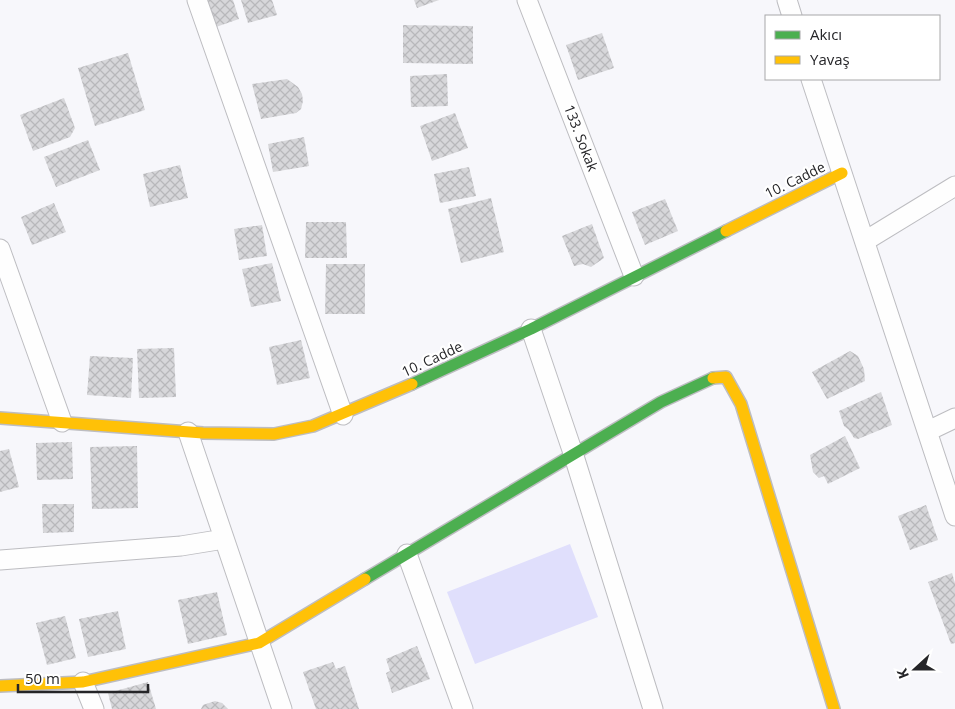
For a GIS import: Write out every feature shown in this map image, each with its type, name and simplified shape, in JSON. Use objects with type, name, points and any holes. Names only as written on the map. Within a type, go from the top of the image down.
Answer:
[{"type":"street","points":[[197,0],[343,415]]},
{"type":"street","name":"133. Sokak","points":[[527,0],[634,276]]},
{"type":"street","points":[[787,0],[792,15]]},
{"type":"street","points":[[811,80],[955,516]]},
{"type":"street","name":"10. Cadde","points":[[0,418],[188,432],[274,434],[313,426],[432,376],[531,329],[842,173]]},
{"type":"street","points":[[865,241],[955,186]]},
{"type":"street","points":[[0,250],[62,422]]},
{"type":"street","points":[[531,329],[573,453],[653,709]]},
{"type":"street","points":[[0,686],[83,682],[259,643],[573,453],[669,398],[716,377],[726,377],[741,404],[834,709]]},
{"type":"street","points":[[928,431],[955,418]]},
{"type":"street","points":[[188,432],[282,709]]},
{"type":"street","points":[[0,560],[181,546],[224,539]]},
{"type":"street","points":[[407,554],[463,709]]},
{"type":"street","points":[[83,682],[94,709]]},
{"type":"shaded area","points":[[570,544],[598,617],[475,664],[447,592]]},
{"type":"building","points":[[207,0],[233,0],[239,19],[216,27]]},
{"type":"building","points":[[241,0],[272,0],[277,15],[248,23]]},
{"type":"building","points":[[414,0],[439,0],[417,8]]},
{"type":"building","points":[[403,25],[473,26],[473,64],[403,63]]},
{"type":"building","points":[[602,33],[614,68],[578,80],[566,45]]},
{"type":"building","points":[[128,53],[145,110],[95,126],[78,68]]},
{"type":"building","points":[[447,74],[448,106],[411,107],[410,76]]},
{"type":"building","points":[[287,79],[298,87],[302,94],[301,109],[296,113],[261,119],[252,84]]},
{"type":"building","points":[[64,98],[75,128],[70,137],[33,151],[20,115]]},
{"type":"building","points":[[455,113],[468,148],[432,161],[420,126]]},
{"type":"building","points":[[304,137],[309,166],[273,172],[268,144]]},
{"type":"building","points":[[88,140],[100,170],[56,187],[44,157]]},
{"type":"building","points":[[180,165],[188,198],[150,207],[143,174]]},
{"type":"building","points":[[469,167],[476,196],[440,203],[434,174]]},
{"type":"building","points":[[491,198],[504,252],[461,263],[448,209]]},
{"type":"building","points":[[665,199],[678,231],[645,245],[632,212]]},
{"type":"building","points":[[54,203],[66,232],[32,245],[21,217]]},
{"type":"building","points":[[306,222],[346,222],[347,258],[305,258]]},
{"type":"building","points":[[592,224],[604,258],[591,267],[583,264],[574,266],[562,236]]},
{"type":"building","points":[[262,225],[267,256],[239,260],[234,229]]},
{"type":"building","points":[[272,263],[281,301],[251,307],[242,269]]},
{"type":"building","points":[[326,264],[365,264],[365,314],[325,314]]},
{"type":"building","points":[[301,340],[310,378],[277,385],[269,347]]},
{"type":"building","points":[[174,348],[176,397],[139,398],[137,349]]},
{"type":"building","points":[[850,351],[858,356],[864,369],[865,381],[827,399],[812,372]]},
{"type":"building","points":[[90,356],[133,358],[131,398],[87,395]]},
{"type":"building","points":[[881,392],[892,425],[858,439],[854,438],[844,426],[839,411]]},
{"type":"building","points":[[845,436],[860,468],[828,484],[824,476],[819,478],[813,472],[810,455]]},
{"type":"building","points":[[72,442],[73,479],[37,480],[36,443]]},
{"type":"building","points":[[137,446],[138,508],[92,509],[90,447]]},
{"type":"building","points":[[9,449],[19,487],[0,492],[0,451]]},
{"type":"building","points":[[42,504],[74,504],[74,532],[43,533]]},
{"type":"building","points":[[926,505],[938,540],[910,550],[898,516]]},
{"type":"building","points":[[952,573],[955,583],[955,643],[951,644],[928,582]]},
{"type":"building","points":[[217,592],[227,635],[188,644],[178,600]]},
{"type":"building","points":[[118,611],[126,649],[88,657],[79,619]]},
{"type":"building","points":[[65,616],[76,658],[47,665],[36,623]]},
{"type":"building","points":[[417,646],[430,679],[392,693],[386,673],[390,671],[386,659]]},
{"type":"building","points":[[333,662],[336,669],[345,666],[359,709],[316,709],[303,672]]},
{"type":"building","points":[[148,682],[156,709],[112,709],[108,693]]},
{"type":"building","points":[[215,701],[222,703],[228,709],[201,709],[203,705]]},
{"type":"traffic: fast","points":[[412,384],[531,329],[726,231]]},
{"type":"traffic: fast","points":[[365,579],[661,402],[713,378]]},
{"type":"traffic: slow","points":[[726,231],[842,173]]},
{"type":"traffic: slow","points":[[713,378],[726,377],[741,404],[834,709]]},
{"type":"traffic: slow","points":[[0,418],[203,433],[274,434],[313,426],[412,384]]},
{"type":"traffic: slow","points":[[0,686],[83,682],[259,643],[365,579]]}]
